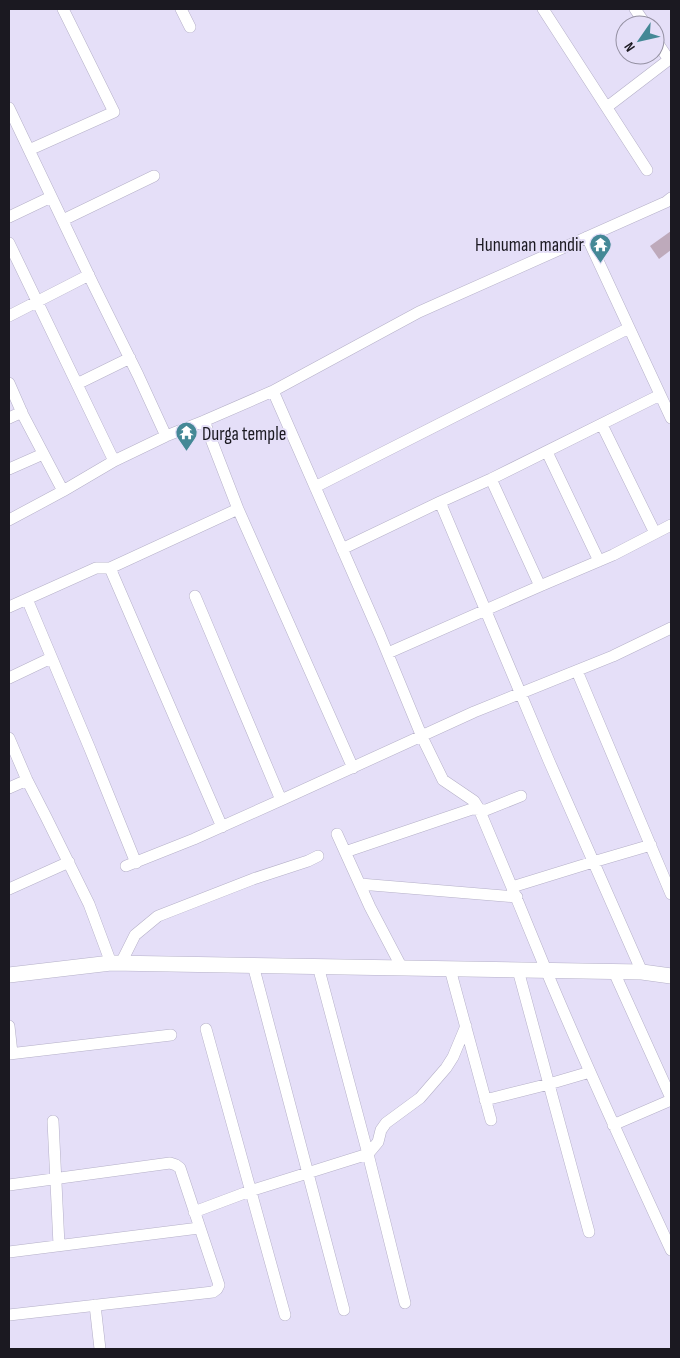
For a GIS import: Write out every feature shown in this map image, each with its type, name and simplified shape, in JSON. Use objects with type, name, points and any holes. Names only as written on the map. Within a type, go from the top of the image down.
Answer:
[{"type":"street","points":[[29,150],[114,112],[62,9]]},
{"type":"street","points":[[180,9],[190,27]]},
{"type":"street","points":[[543,9],[647,170]]},
{"type":"street","points":[[607,107],[670,59]]},
{"type":"street","points":[[10,114],[52,196],[166,436]]},
{"type":"street","points":[[63,220],[154,176]]},
{"type":"street","points":[[9,217],[52,196]]},
{"type":"street","points":[[9,520],[114,461],[166,436],[273,390],[419,312],[588,237],[670,204]]},
{"type":"street","points":[[588,237],[671,418]]},
{"type":"street","points":[[9,243],[114,461]]},
{"type":"street","points":[[9,316],[89,275]]},
{"type":"street","points":[[314,487],[629,328]]},
{"type":"street","points":[[77,384],[130,358]]},
{"type":"street","points":[[9,384],[63,491]]},
{"type":"street","points":[[273,390],[388,653],[422,737],[443,780],[474,801],[479,809],[613,1126],[671,1250]]},
{"type":"street","points":[[342,549],[440,502],[492,480],[660,395]]},
{"type":"street","points":[[9,418],[22,412]]},
{"type":"street","points":[[204,421],[238,509],[353,768]]},
{"type":"street","points":[[602,425],[655,533]]},
{"type":"street","points":[[547,452],[599,561]]},
{"type":"street","points":[[9,469],[44,454]]},
{"type":"street","points":[[492,480],[540,586]]},
{"type":"street","points":[[440,502],[520,694],[642,972]]},
{"type":"street","points":[[9,607],[96,568],[110,568],[238,509]]},
{"type":"street","points":[[388,653],[599,561],[671,525]]},
{"type":"street","points":[[110,568],[222,827]]},
{"type":"street","points":[[195,596],[281,800]]},
{"type":"street","points":[[27,599],[90,749],[131,865],[222,827],[474,712],[613,656],[671,628]]},
{"type":"street","points":[[9,678],[51,658]]},
{"type":"street","points":[[577,671],[671,894]]},
{"type":"street","points":[[9,738],[27,780],[69,862],[116,963]]},
{"type":"street","points":[[9,788],[27,780]]},
{"type":"street","points":[[345,852],[472,809],[486,810],[522,796]]},
{"type":"street","points":[[337,834],[370,907],[402,968]]},
{"type":"street","points":[[360,884],[515,892],[593,862],[651,845]]},
{"type":"street","points":[[116,963],[135,935],[158,916],[318,856]]},
{"type":"street","points":[[9,889],[69,862]]},
{"type":"street","points":[[9,975],[116,963],[642,972],[671,976]]},
{"type":"street","points":[[253,965],[344,1310]]},
{"type":"street","points":[[318,966],[405,1303]]},
{"type":"street","points":[[450,969],[490,1120]]},
{"type":"street","points":[[518,970],[589,1232]]},
{"type":"street","points":[[613,1126],[671,1099],[614,972]]},
{"type":"street","points":[[9,1026],[11,1053],[171,1036]]},
{"type":"street","points":[[194,1212],[250,1191],[368,1154],[378,1142],[381,1130],[386,1123],[420,1098],[446,1068],[453,1057],[466,1026]]},
{"type":"street","points":[[206,1029],[286,1316]]},
{"type":"street","points":[[486,1100],[590,1072]]},
{"type":"street","points":[[53,1121],[60,1245]]},
{"type":"street","points":[[9,1185],[170,1163],[176,1165],[180,1168],[219,1285],[213,1292],[9,1315]]},
{"type":"street","points":[[9,1252],[200,1228]]},
{"type":"street","points":[[95,1305],[100,1349]]},
{"type":"building","points":[[671,231],[671,250],[659,259],[650,246]]},
{"type":"place","name":"Hunuman mandir","points":[[600,263]]},
{"type":"place","name":"Durga temple","points":[[186,452]]}]
